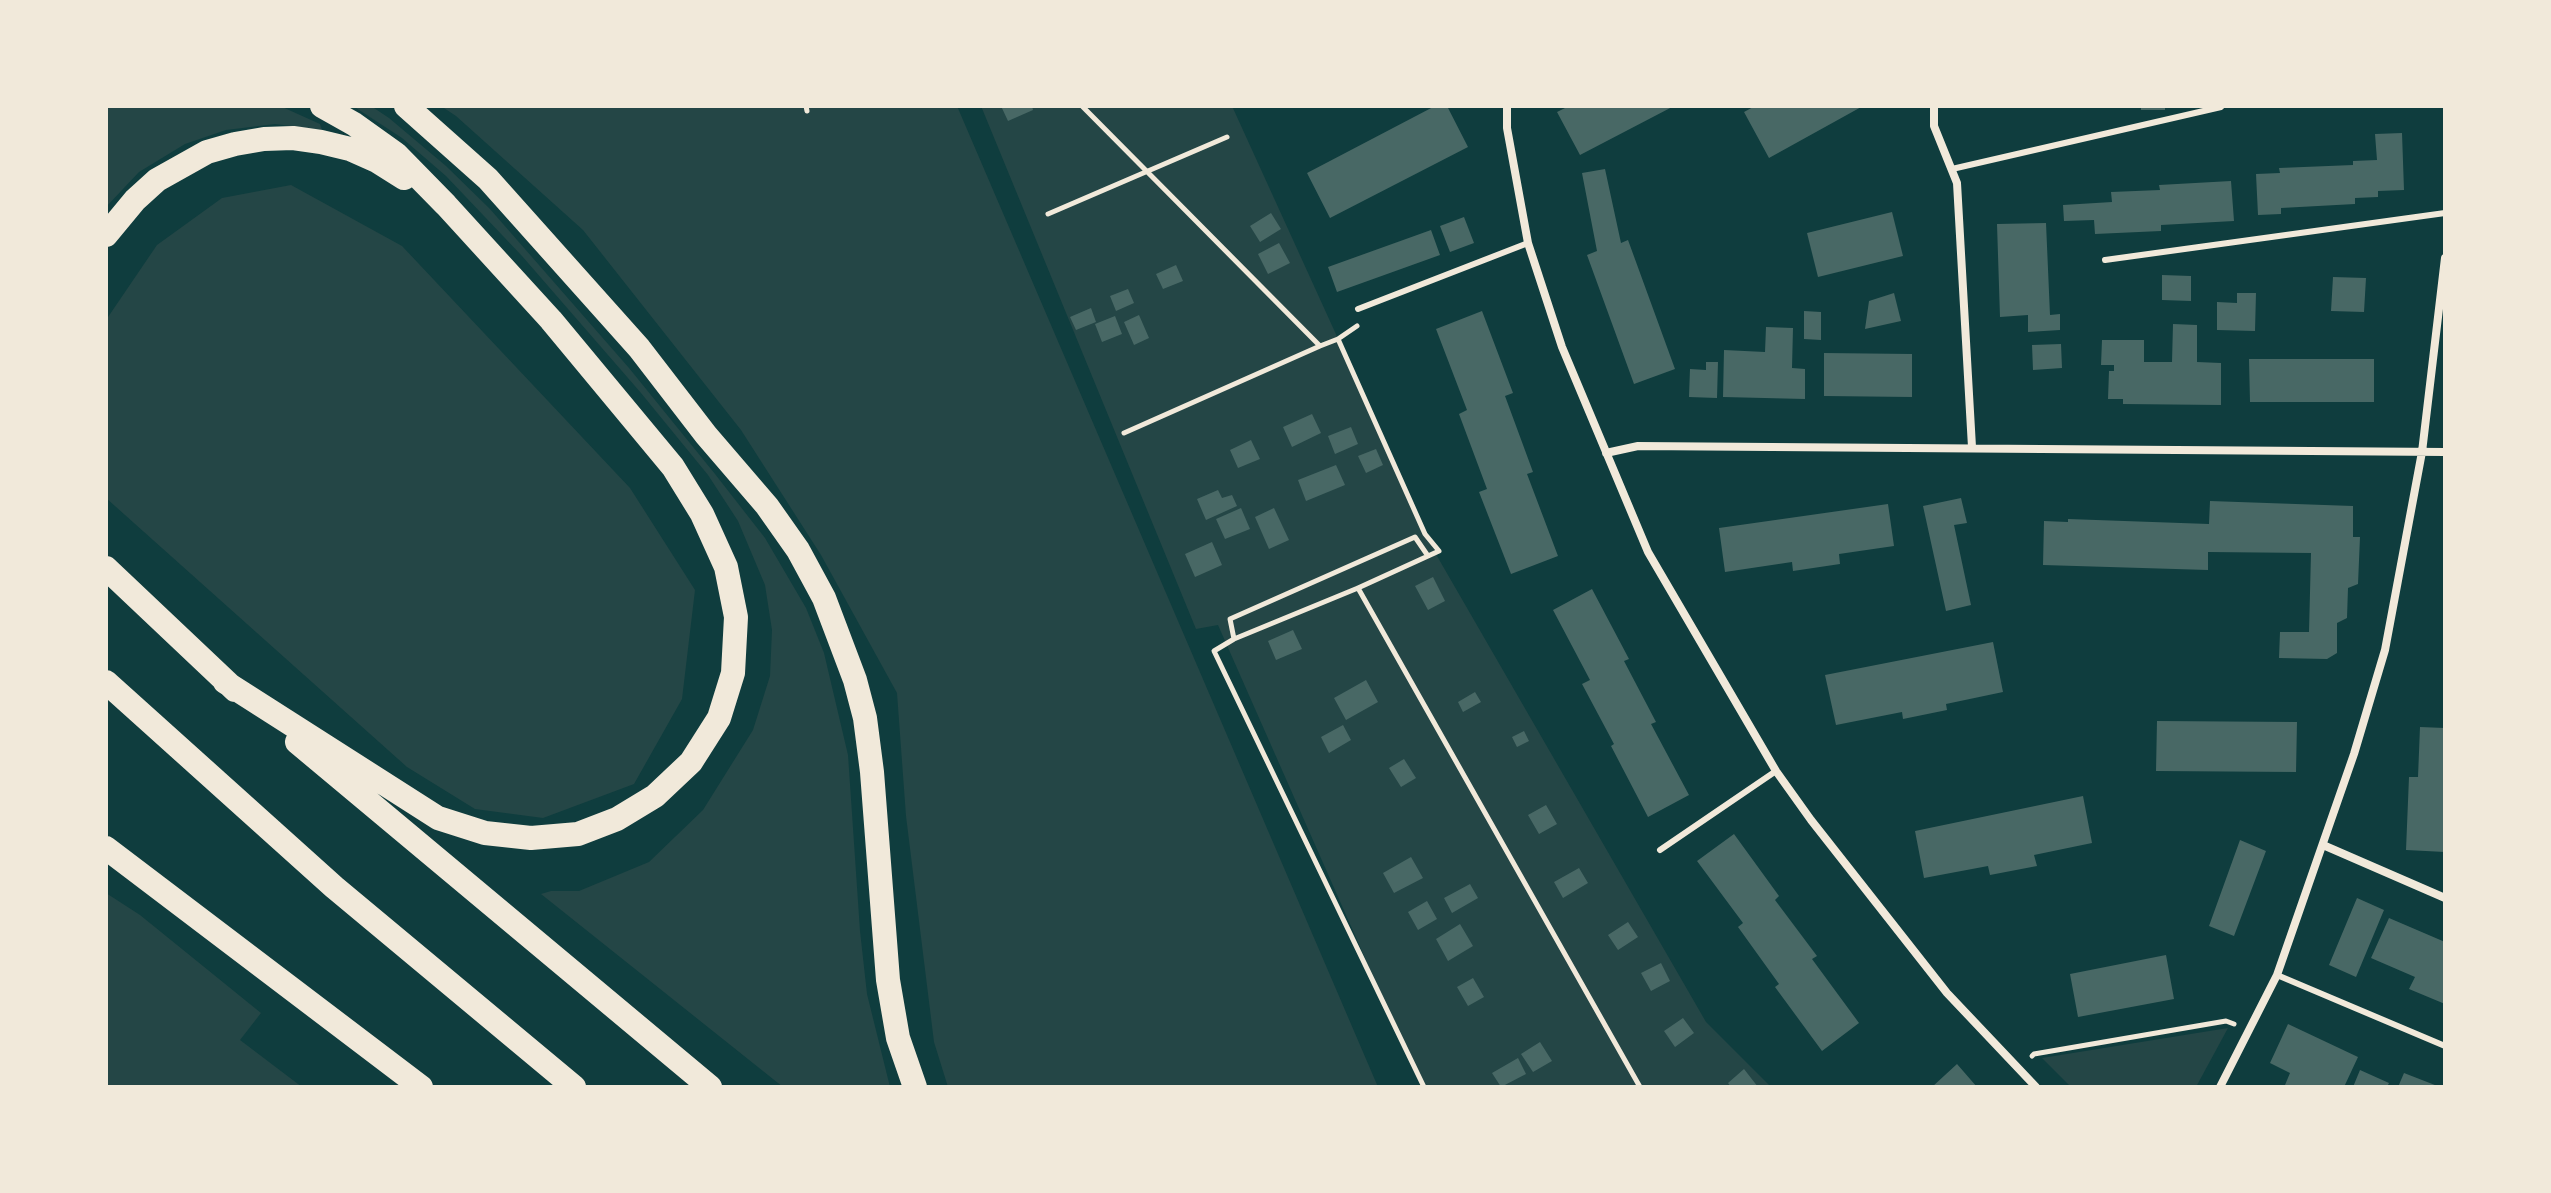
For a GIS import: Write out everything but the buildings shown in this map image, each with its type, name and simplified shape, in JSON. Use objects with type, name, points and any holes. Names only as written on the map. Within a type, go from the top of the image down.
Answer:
[{"type":"highway","points":[[225,682],[438,818],[485,833],[531,838],[578,834],[617,819],[655,796],[691,762],[719,718],[733,673],[736,617],[726,567],[702,514],[673,467],[551,320],[446,205],[396,154],[322,106]]},
{"type":"highway","points":[[406,106],[488,179],[639,348],[706,435],[767,506],[798,550],[824,598],[855,680],[865,718],[888,980],[898,1038],[915,1087]]},
{"type":"highway","points":[[106,235],[135,200],[157,180],[181,165],[207,152],[264,139],[293,138],[350,149],[377,161],[446,205]]},
{"type":"highway","points":[[106,568],[225,682],[710,1087]]},
{"type":"highway","points":[[106,682],[334,887],[574,1087]]},
{"type":"highway","points":[[106,848],[421,1087]]},
{"type":"street","points":[[1507,106],[1507,128],[1528,243],[1562,347],[1648,552],[1776,771],[1811,820],[1947,993],[2036,1087]]},
{"type":"street","points":[[1934,106],[1934,126],[1957,183],[1972,447]]},
{"type":"street","points":[[2220,1087],[2277,975],[2354,754],[2385,650],[2422,452],[2445,258]]},
{"type":"street","points":[[1606,453],[1638,446],[2445,452]]},
{"type":"street","points":[[2323,845],[2445,898]]},
{"type":"lane","points":[[1952,169],[2221,107]]},
{"type":"lane","points":[[2105,260],[2445,213]]},
{"type":"lane","points":[[1358,309],[1528,243]]},
{"type":"lane","points":[[1660,850],[1776,771]]},
{"type":"lane","points":[[2277,975],[2445,1046]]},
{"type":"path","points":[[1082,106],[1320,346]]},
{"type":"path","points":[[1048,214],[1227,137]]},
{"type":"path","points":[[1124,433],[1338,339],[1357,327],[1358,309]]},
{"type":"path","points":[[1338,339],[1425,534],[1439,551],[1234,639],[1214,651],[1424,1087]]},
{"type":"path","points":[[1234,639],[1230,619],[1415,537],[1428,556]]},
{"type":"path","points":[[1358,588],[1640,1087]]},
{"type":"path","points":[[2019,1072],[2034,1054],[2226,1021],[2250,1030]]},
{"type":"shaded area","points":[[106,106],[280,106],[320,124],[322,130],[275,124],[226,130],[185,144],[139,172],[106,207]]},
{"type":"shaded area","points":[[353,106],[371,106],[389,118],[446,166],[490,209],[629,368],[715,474],[765,538],[806,608],[824,653],[848,755],[867,994],[890,1087],[783,1087],[541,894],[579,891],[649,862],[703,810],[753,730],[770,676],[772,630],[765,585],[738,521],[708,475],[641,393],[522,256],[446,176],[402,138]]},
{"type":"shaded area","points":[[441,106],[957,106],[1378,1087],[948,1087],[934,1042],[906,816],[897,693],[821,555],[741,430],[583,230]]},
{"type":"shaded area","points":[[981,106],[1232,106],[1437,556],[1706,1022],[1771,1087],[1422,1087],[1218,625],[1196,629]]},
{"type":"shaded area","points":[[291,185],[402,246],[630,488],[695,590],[682,699],[634,784],[543,818],[475,809],[407,767],[106,498],[106,320],[157,245],[222,198]]},
{"type":"shaded area","points":[[106,893],[140,915],[261,1013],[240,1040],[302,1087],[106,1087]]},
{"type":"shaded area","points":[[2228,1028],[2196,1087],[2071,1087],[2042,1058]]}]
